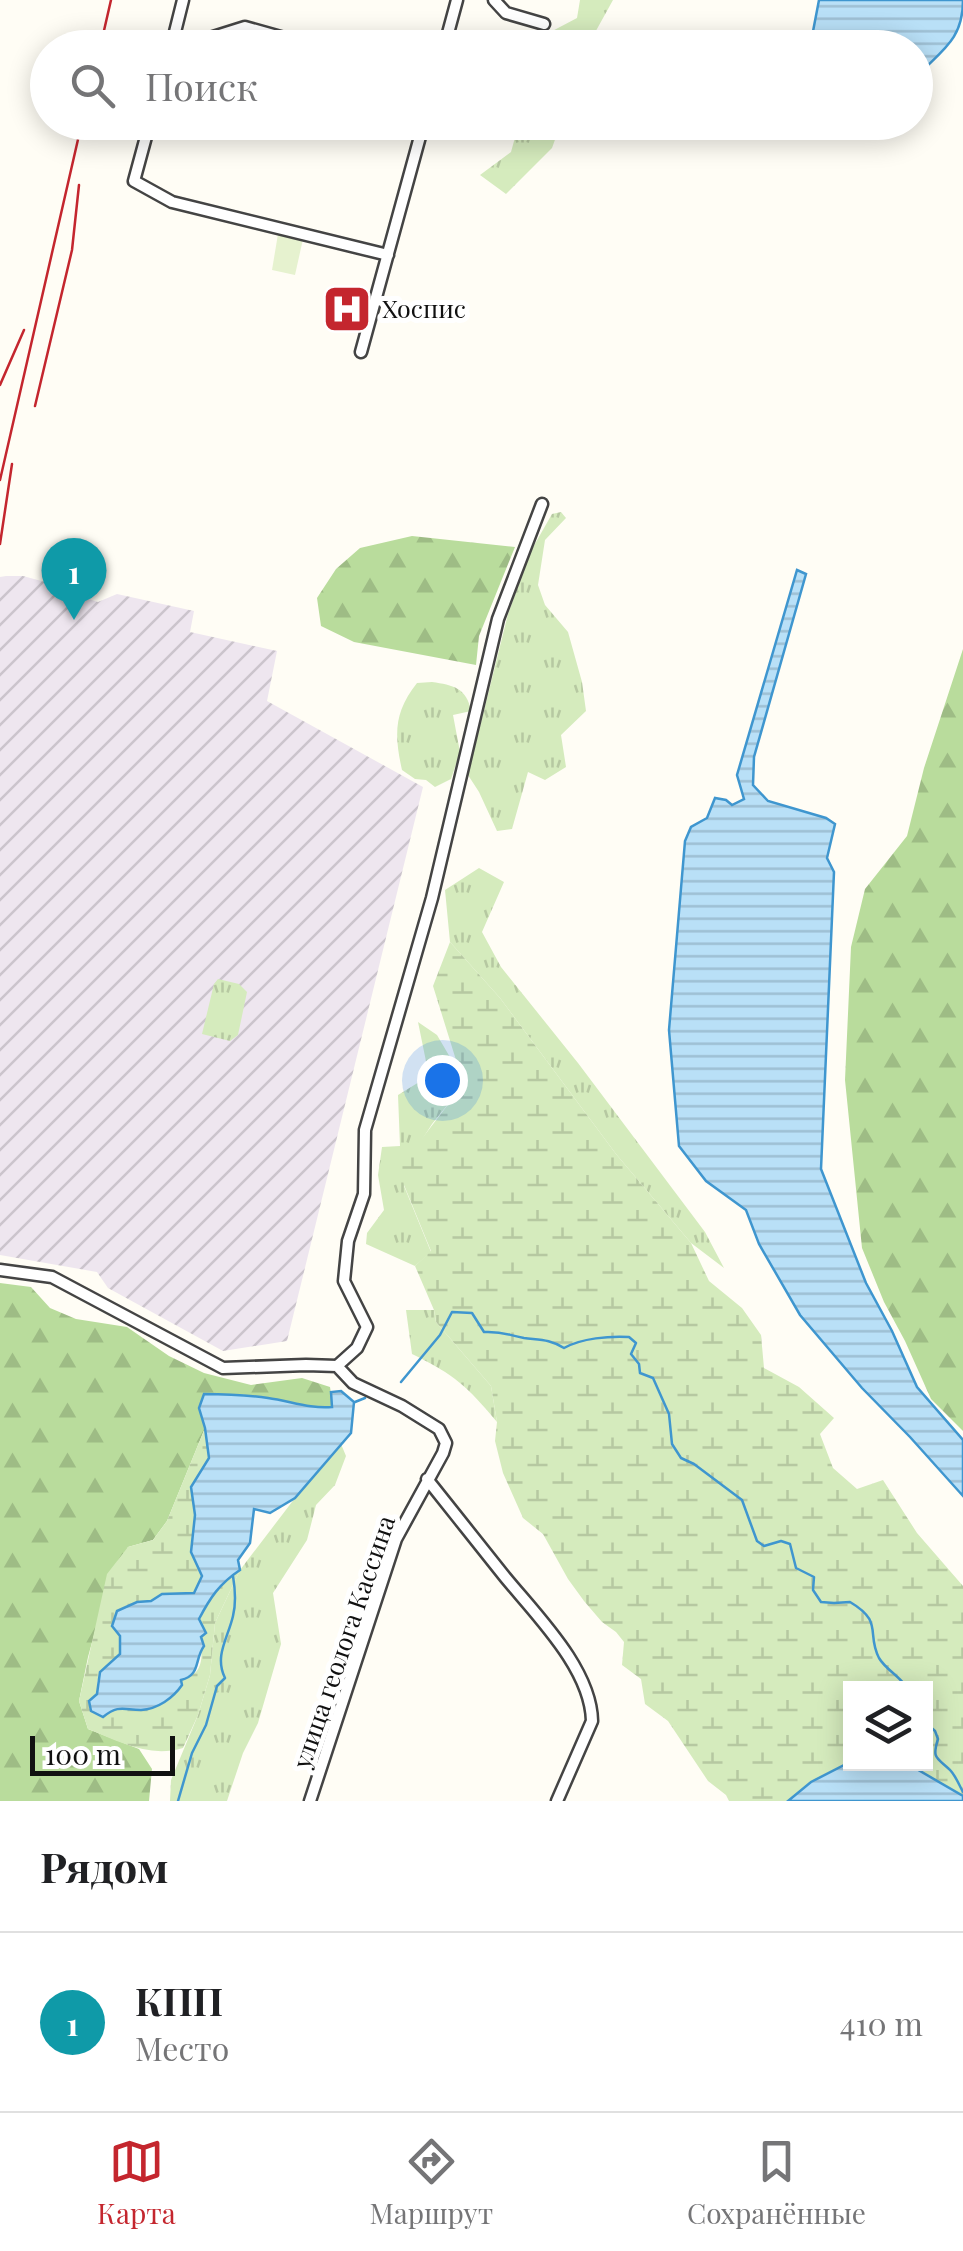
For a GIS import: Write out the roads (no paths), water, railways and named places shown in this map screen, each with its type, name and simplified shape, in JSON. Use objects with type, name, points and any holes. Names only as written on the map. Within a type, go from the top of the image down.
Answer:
[{"type":"street","points":[[176,30],[183,0]]},
{"type":"street","points":[[449,30],[457,0]]},
{"type":"street","points":[[494,0],[506,13],[544,24]]},
{"type":"street","points":[[145,140],[134,182],[388,255]]},
{"type":"street","points":[[362,352],[419,140]]},
{"type":"street","points":[[0,1270],[52,1277],[223,1368],[337,1366],[356,1348],[367,1326],[344,1281],[348,1240],[364,1194],[365,1130],[432,898],[498,619],[542,504]]},
{"type":"street","name":"улица геолога Кассина","points":[[310,1801],[396,1539],[446,1443],[439,1429],[353,1383],[337,1366]]},
{"type":"street","points":[[427,1479],[557,1641],[586,1689],[592,1721],[557,1801]]},
{"type":"water","points":[[819,0],[963,0],[955,35],[933,60],[933,30],[813,30]]},
{"type":"water","points":[[797,570],[806,574],[754,757],[753,785],[768,801],[835,824],[827,858],[834,872],[821,1169],[866,1283],[917,1387],[963,1440],[963,1496],[800,1315],[759,1244],[746,1210],[706,1181],[679,1146],[669,1030],[685,841],[691,827],[707,818],[715,798],[732,805],[744,799],[737,775]]},
{"type":"water","points":[[341,1391],[354,1402],[351,1433],[295,1498],[270,1513],[254,1509],[250,1543],[238,1560],[240,1570],[216,1592],[199,1619],[206,1633],[201,1637],[204,1646],[192,1675],[181,1680],[182,1685],[170,1698],[153,1708],[118,1709],[103,1717],[91,1711],[89,1701],[97,1694],[100,1672],[120,1654],[120,1636],[112,1626],[117,1611],[162,1594],[194,1593],[202,1576],[191,1552],[195,1515],[191,1487],[209,1458],[199,1408],[204,1394],[332,1407],[331,1392]]},
{"type":"water","points":[[843,1766],[843,1771],[920,1771],[963,1796],[963,1801],[788,1801],[811,1782]]},
{"type":"waterway","points":[[401,1382],[440,1335],[452,1312],[472,1313],[484,1332],[545,1340],[564,1348],[596,1338],[629,1337],[636,1343],[631,1354],[640,1373],[653,1378],[669,1414],[672,1444],[681,1458],[742,1500],[757,1541],[764,1546],[781,1541],[790,1544],[796,1568],[814,1577],[813,1590],[821,1602],[850,1602],[867,1616],[879,1658],[902,1681]]},
{"type":"waterway","points":[[355,1402],[365,1398]]},
{"type":"waterway","points":[[178,1801],[217,1686],[225,1678],[221,1655],[234,1611],[233,1576]]},
{"type":"waterway","points":[[933,1729],[938,1739],[936,1757],[953,1774],[963,1792]]},
{"type":"railway","points":[[104,30],[111,0]]},
{"type":"railway","points":[[0,480],[78,140]]},
{"type":"railway","points":[[35,406],[72,250],[79,185]]},
{"type":"railway","points":[[0,385],[24,330]]},
{"type":"railway","points":[[0,544],[12,464]]},
{"type":"place","name":"Хоспис","points":[[347,309]]},
{"type":"place","name":"КПП","points":[[74,620]]}]
